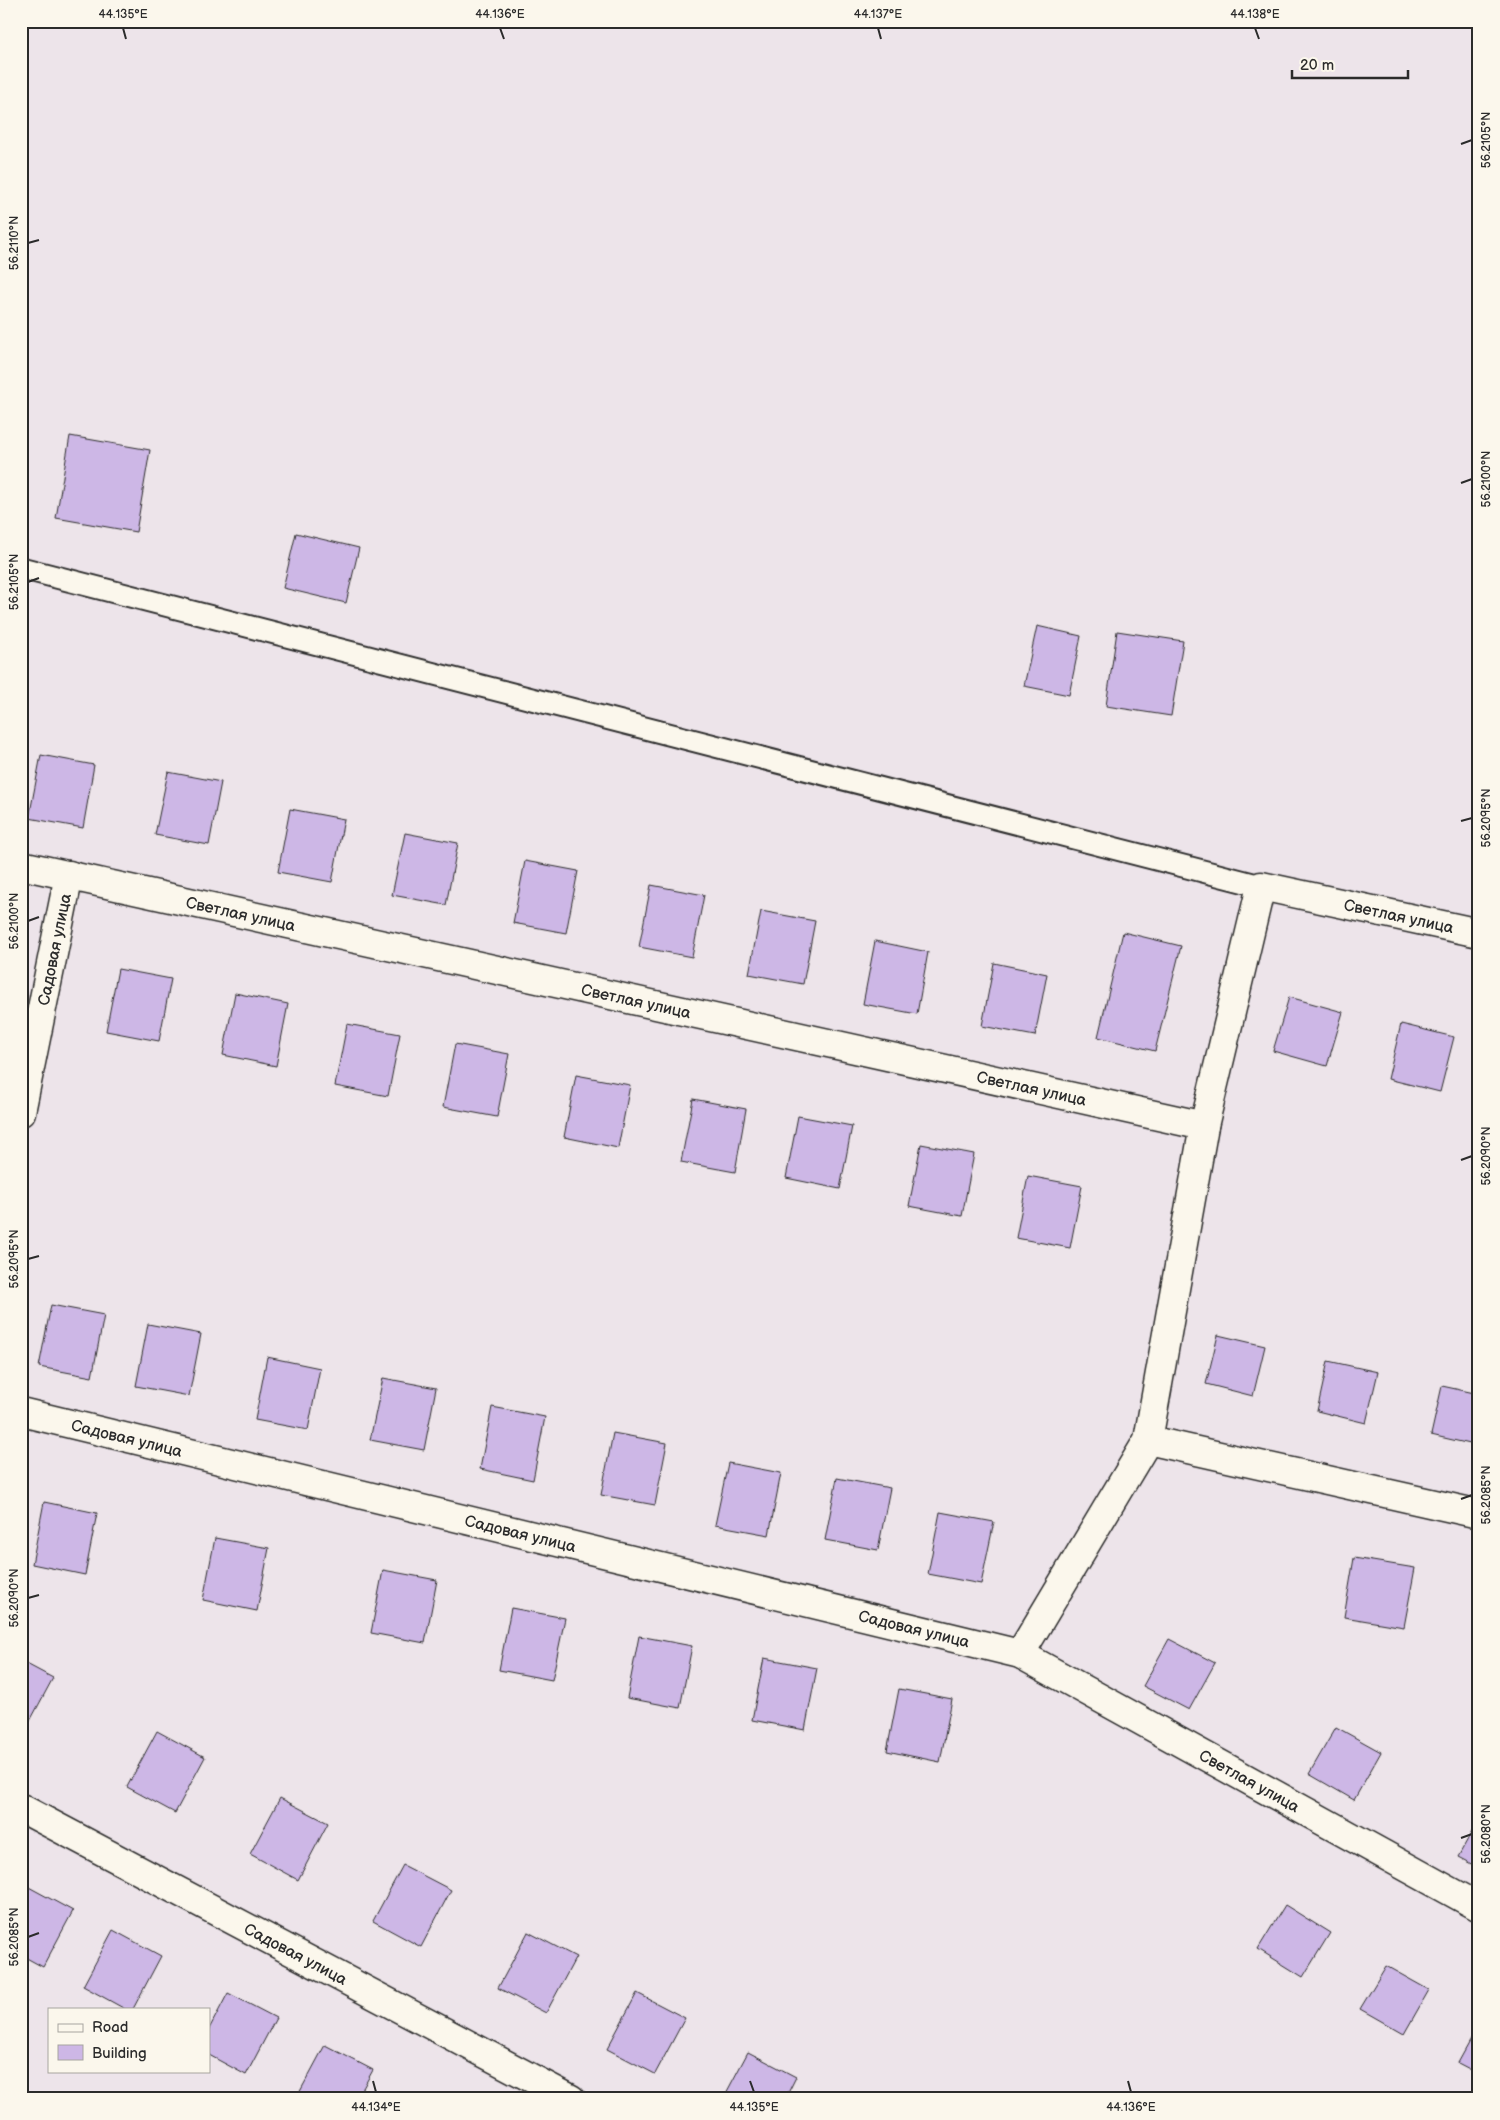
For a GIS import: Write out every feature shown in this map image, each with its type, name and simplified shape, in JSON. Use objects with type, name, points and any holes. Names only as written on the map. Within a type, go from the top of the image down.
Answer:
[{"type":"street","name":"Светлая улица","points":[[21,865],[1204,1126]]},
{"type":"street","name":"Садовая улица","points":[[21,1112],[69,875]]},
{"type":"street","name":"Светлая улица","points":[[1262,886],[1479,933]]},
{"type":"street","points":[[1020,1654],[1148,1440],[1204,1126],[1262,886]]},
{"type":"street","name":"Садовая улица","points":[[21,1412],[1020,1654]]},
{"type":"street","points":[[1148,1440],[1479,1514]]},
{"type":"street","name":"Светлая улица","points":[[1020,1654],[1479,1907]]},
{"type":"street","name":"Садовая улица","points":[[21,1808],[572,2099]]},
{"type":"lane","points":[[21,568],[1262,886]]},
{"type":"building","points":[[70,436],[150,450],[136,532],[56,518]]},
{"type":"building","points":[[296,533],[359,548],[346,603],[283,588]]},
{"type":"building","points":[[1037,626],[1081,636],[1069,695],[1024,686]]},
{"type":"building","points":[[1117,631],[1183,641],[1171,716],[1106,706]]},
{"type":"building","points":[[41,755],[94,765],[83,828],[29,818]]},
{"type":"building","points":[[168,772],[221,782],[209,845],[155,835]]},
{"type":"building","points":[[290,809],[344,819],[332,882],[278,872]]},
{"type":"building","points":[[405,833],[458,843],[446,905],[392,895]]},
{"type":"building","points":[[525,861],[578,871],[566,933],[513,923]]},
{"type":"building","points":[[651,885],[704,895],[692,957],[639,947]]},
{"type":"building","points":[[761,911],[815,921],[803,984],[749,974]]},
{"type":"building","points":[[1123,932],[1181,946],[1155,1051],[1098,1037]]},
{"type":"building","points":[[875,941],[928,952],[917,1014],[863,1004]]},
{"type":"building","points":[[994,963],[1047,974],[1035,1036],[982,1026]]},
{"type":"building","points":[[118,969],[171,979],[159,1041],[106,1031]]},
{"type":"building","points":[[235,993],[288,1004],[276,1066],[223,1055]]},
{"type":"building","points":[[1289,997],[1343,1012],[1327,1066],[1273,1051]]},
{"type":"building","points":[[347,1024],[400,1034],[388,1096],[335,1086]]},
{"type":"building","points":[[1401,1024],[1454,1037],[1440,1092],[1388,1079]]},
{"type":"building","points":[[455,1044],[509,1054],[497,1117],[443,1107]]},
{"type":"building","points":[[576,1075],[630,1085],[618,1148],[564,1137]]},
{"type":"building","points":[[693,1099],[746,1109],[735,1172],[681,1162]]},
{"type":"building","points":[[798,1116],[852,1126],[840,1189],[786,1178]]},
{"type":"building","points":[[921,1144],[974,1154],[962,1216],[909,1206]]},
{"type":"building","points":[[1028,1176],[1082,1186],[1070,1248],[1016,1238]]},
{"type":"building","points":[[51,1305],[104,1315],[92,1377],[39,1367]]},
{"type":"building","points":[[148,1324],[201,1334],[189,1396],[136,1386]]},
{"type":"building","points":[[1218,1335],[1265,1346],[1253,1396],[1206,1384]]},
{"type":"building","points":[[267,1357],[320,1368],[308,1430],[255,1420]]},
{"type":"building","points":[[1328,1361],[1378,1372],[1366,1423],[1317,1411]]},
{"type":"building","points":[[383,1378],[436,1388],[424,1450],[370,1440]]},
{"type":"building","points":[[1442,1386],[1479,1394],[1479,1446],[1431,1435]]},
{"type":"building","points":[[492,1407],[545,1417],[533,1480],[480,1469]]},
{"type":"building","points":[[613,1433],[667,1443],[655,1505],[601,1495]]},
{"type":"building","points":[[728,1463],[781,1473],[769,1535],[715,1525]]},
{"type":"building","points":[[837,1478],[890,1488],[878,1550],[825,1540]]},
{"type":"building","points":[[44,1502],[97,1513],[85,1575],[32,1564]]},
{"type":"building","points":[[940,1512],[994,1522],[981,1584],[928,1574]]},
{"type":"building","points":[[215,1538],[269,1548],[257,1611],[203,1600]]},
{"type":"building","points":[[1354,1558],[1415,1568],[1404,1627],[1344,1617]]},
{"type":"building","points":[[383,1570],[437,1580],[425,1643],[371,1633]]},
{"type":"building","points":[[511,1608],[565,1618],[552,1680],[499,1670]]},
{"type":"building","points":[[639,1636],[692,1646],[680,1708],[627,1698]]},
{"type":"building","points":[[1169,1639],[1215,1663],[1189,1710],[1143,1686]]},
{"type":"building","points":[[764,1658],[817,1668],[805,1730],[752,1720]]},
{"type":"building","points":[[21,1661],[53,1678],[23,1734],[21,1733]]},
{"type":"building","points":[[899,1689],[952,1699],[940,1762],[887,1751]]},
{"type":"building","points":[[1336,1727],[1381,1752],[1354,1800],[1309,1774]]},
{"type":"building","points":[[157,1731],[205,1757],[175,1813],[127,1787]]},
{"type":"building","points":[[280,1798],[328,1823],[298,1880],[250,1854]]},
{"type":"building","points":[[1479,1819],[1479,1868],[1458,1857]]},
{"type":"building","points":[[403,1865],[451,1890],[421,1947],[373,1921]]},
{"type":"building","points":[[25,1885],[73,1911],[43,1967],[21,1955],[21,1893]]},
{"type":"building","points":[[1285,1905],[1330,1933],[1303,1977],[1258,1949]]},
{"type":"building","points":[[113,1930],[161,1956],[134,2008],[123,2008],[83,1986]]},
{"type":"building","points":[[528,1932],[576,1957],[546,2013],[498,1988]]},
{"type":"building","points":[[1386,1966],[1429,1990],[1404,2034],[1360,2009]]},
{"type":"building","points":[[228,1993],[276,2018],[246,2075],[210,2056],[210,2027]]},
{"type":"building","points":[[637,1993],[685,2018],[655,2074],[607,2049]]},
{"type":"building","points":[[1479,2025],[1479,2074],[1458,2063]]},
{"type":"building","points":[[325,2045],[373,2070],[357,2099],[296,2099]]},
{"type":"building","points":[[748,2052],[796,2077],[785,2099],[723,2099]]}]
